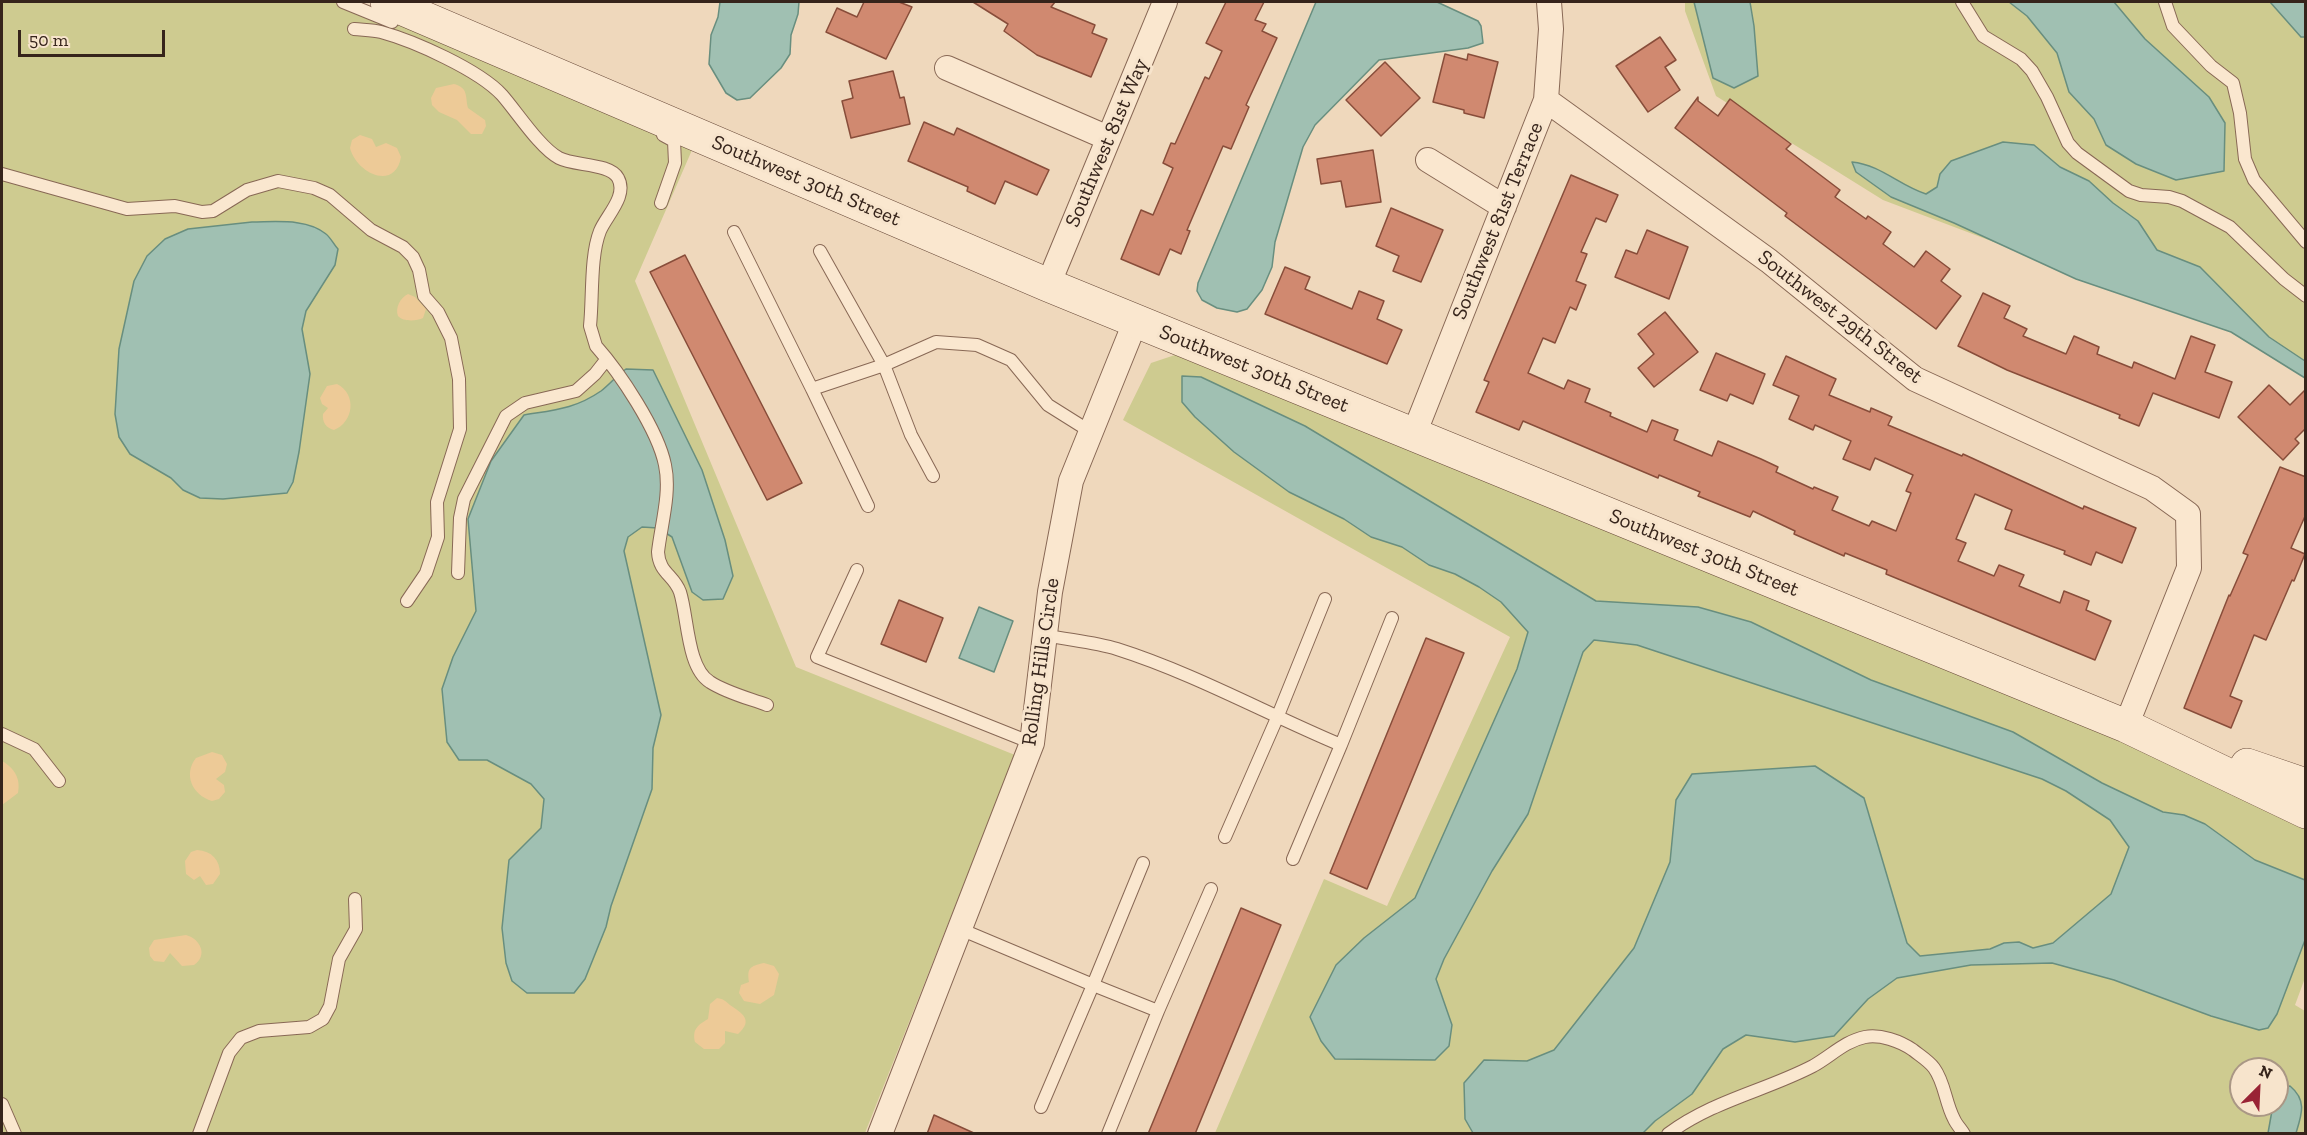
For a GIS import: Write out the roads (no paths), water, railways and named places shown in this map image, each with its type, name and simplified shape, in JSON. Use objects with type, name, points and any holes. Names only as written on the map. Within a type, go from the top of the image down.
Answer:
[{"type":"street","name":"Southwest 30th Street","points":[[387,2],[1048,285],[2126,726],[2306,812]]},
{"type":"street","name":"Southwest 81st Way","points":[[1048,285],[1165,2]]},
{"type":"street","name":"Southwest 81st Terrace","points":[[1414,434],[1546,100],[1551,29],[1549,2]]},
{"type":"street","points":[[947,68],[1108,138]]},
{"type":"street","name":"Southwest 29th Street","points":[[1546,100],[1769,261],[1916,379],[2152,488],[2188,514],[2189,568],[2126,726]]},
{"type":"street","points":[[1428,160],[1504,207]]},
{"type":"street","name":"Rolling Hills Circle","points":[[880,1134],[1032,743],[1050,592],[1071,482],[1136,320]]},
{"type":"street","name":"Southwest 30th Street","points":[[2126,726],[2306,785]]},
{"type":"lane","points":[[343,2],[454,47]]},
{"type":"lane","points":[[1962,2],[1983,36],[2021,59],[2032,71],[2068,143],[2077,153],[2129,191],[2182,201],[2230,227],[2284,279],[2306,296]]},
{"type":"lane","points":[[2165,2],[2174,26],[2211,66],[2233,83],[2248,169],[2254,180],[2306,242]]},
{"type":"lane","points":[[354,29],[382,32],[469,71],[500,93],[537,138],[558,158],[572,163],[603,168],[612,171],[618,177],[621,191],[619,199],[603,223],[596,248],[590,326],[596,346],[646,420],[665,465],[666,485],[659,538],[659,563],[679,588],[696,666],[701,674],[718,686],[767,705]]},
{"type":"lane","points":[[559,90],[620,116]]},
{"type":"lane","points":[[653,131],[674,141],[675,163],[661,203]]},
{"type":"lane","points":[[2,174],[127,209],[175,206],[202,212],[213,211],[247,190],[262,185],[278,181],[303,186],[330,195],[371,230],[403,247],[413,257],[419,270],[424,296],[438,312],[451,338],[459,379],[459,429],[436,502],[438,537],[426,573],[407,601]]},
{"type":"lane","points":[[734,232],[813,389],[868,506]]},
{"type":"lane","points":[[820,251],[884,365],[911,435],[933,476]]},
{"type":"lane","points":[[813,389],[884,365],[936,342],[977,345],[1011,360],[1048,405],[1091,432]]},
{"type":"lane","points":[[458,573],[460,518],[464,500],[506,416],[525,403],[576,391],[610,365]]},
{"type":"lane","points":[[857,570],[817,657],[1032,743]]},
{"type":"lane","points":[[1225,837],[1325,599]]},
{"type":"lane","points":[[1293,859],[1392,618]]},
{"type":"lane","points":[[1045,635],[1116,649],[1199,681],[1276,718],[1341,745]]},
{"type":"lane","points":[[2,734],[34,749],[60,781]]},
{"type":"lane","points":[[1041,1107],[1143,863]]},
{"type":"lane","points":[[1107,1134],[1211,889]]},
{"type":"lane","points":[[199,1134],[229,1053],[241,1038],[259,1031],[309,1027],[323,1019],[330,1006],[339,959],[356,929],[355,899]]},
{"type":"lane","points":[[960,928],[1158,1011]]},
{"type":"lane","points":[[1668,1134],[1686,1120],[1740,1095],[1788,1078],[1815,1065],[1840,1047],[1866,1037],[1888,1038],[1911,1048],[1933,1067],[1945,1088],[1954,1119],[1965,1134]]},
{"type":"lane","points":[[2,1104],[15,1134]]}]
